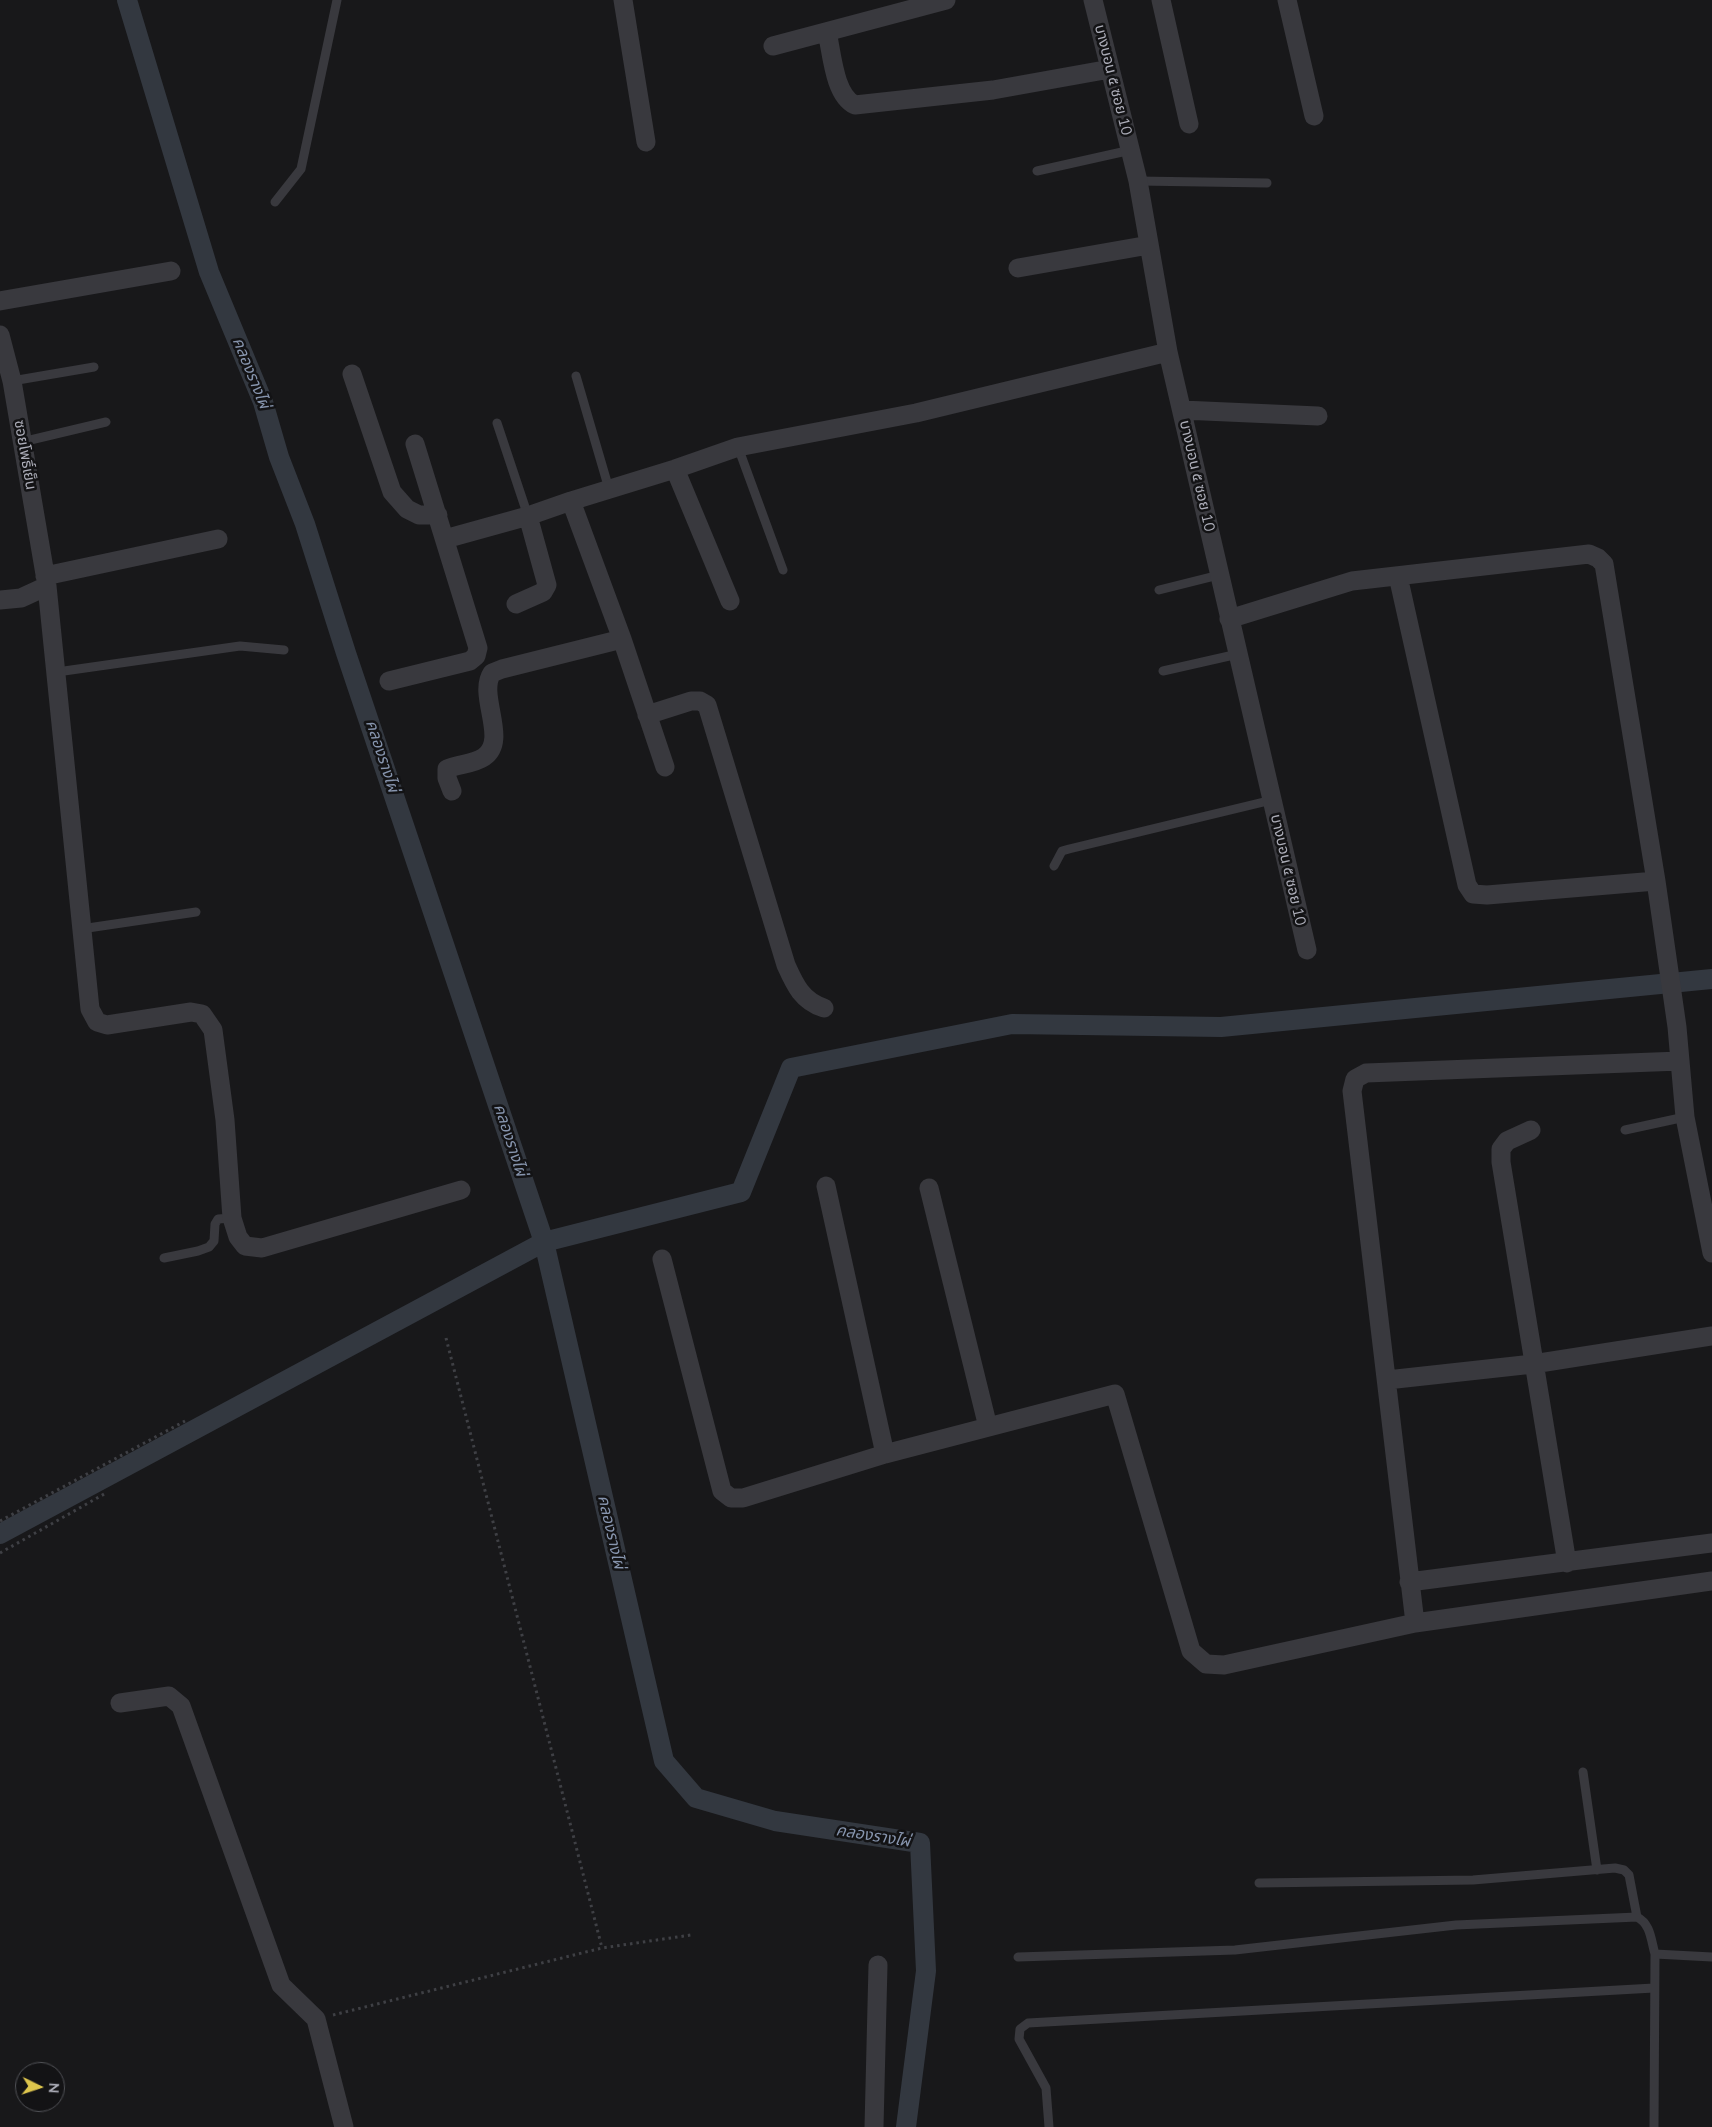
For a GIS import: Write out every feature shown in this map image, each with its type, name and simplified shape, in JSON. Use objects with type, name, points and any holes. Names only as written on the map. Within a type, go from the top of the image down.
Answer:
[{"type":"street","points":[[623,0],[646,142]]},
{"type":"street","points":[[773,46],[946,0]]},
{"type":"street","name":"บางบอน ๕ ซอย 10","points":[[1094,0],[1138,181],[1168,352],[1307,950]]},
{"type":"street","points":[[1161,0],[1189,124]]},
{"type":"street","points":[[1287,0],[1314,116]]},
{"type":"street","points":[[827,32],[840,91],[846,101],[855,105],[993,90],[1110,69]]},
{"type":"street","points":[[1018,268],[1149,245]]},
{"type":"street","points":[[0,301],[171,271]]},
{"type":"street","name":"ซอยโพธิ์เย็น","points":[[0,335],[12,381],[46,581],[57,672],[90,1009],[97,1022],[107,1025],[192,1012],[202,1014],[213,1030],[226,1120],[232,1218],[238,1237],[245,1246],[262,1248],[461,1190]]},
{"type":"street","points":[[445,539],[528,516],[738,447],[916,413],[1168,352]]},
{"type":"street","points":[[352,374],[392,492],[407,509],[419,515],[438,515]]},
{"type":"street","points":[[1182,410],[1318,416]]},
{"type":"street","points":[[389,681],[470,661],[476,656],[478,648],[415,444]]},
{"type":"street","points":[[675,469],[730,601]]},
{"type":"street","points":[[571,501],[622,639],[665,767]]},
{"type":"street","points":[[516,604],[543,592],[547,585],[528,516]]},
{"type":"street","points":[[0,600],[21,598],[46,581],[218,539]]},
{"type":"street","points":[[1229,619],[1352,581],[1589,554],[1598,558],[1604,564],[1656,881],[1676,1027],[1685,1117],[1711,1248]]},
{"type":"street","points":[[1398,576],[1467,885],[1473,894],[1487,895],[1656,881]]},
{"type":"street","points":[[452,791],[446,778],[448,769],[485,757],[492,747],[494,736],[487,686],[492,673],[622,639]]},
{"type":"street","points":[[647,715],[691,701],[700,701],[707,705],[786,964],[802,996],[814,1005],[824,1008]]},
{"type":"street","points":[[1414,1623],[1352,1091],[1355,1079],[1366,1074],[1680,1061]]},
{"type":"street","points":[[1531,1130],[1507,1141],[1500,1150],[1533,1364],[1567,1563]]},
{"type":"street","points":[[826,1186],[885,1454]]},
{"type":"street","points":[[929,1188],[988,1427]]},
{"type":"street","points":[[662,1259],[722,1491],[731,1498],[743,1498],[885,1454],[1115,1394],[1191,1652],[1206,1664],[1224,1665],[1414,1623],[1712,1581]]},
{"type":"street","points":[[1387,1380],[1533,1364],[1712,1336]]},
{"type":"street","points":[[1409,1582],[1712,1543]]},
{"type":"street","points":[[120,1703],[169,1696],[181,1706],[281,1985],[316,2019],[344,2127]]},
{"type":"street","points":[[874,2127],[878,1965]]},
{"type":"lane","points":[[276,202],[301,169],[337,0]]},
{"type":"lane","points":[[1037,171],[1131,150]]},
{"type":"lane","points":[[1138,181],[1266,183]]},
{"type":"lane","points":[[12,381],[94,367]]},
{"type":"lane","points":[[576,376],[609,489]]},
{"type":"lane","points":[[22,442],[106,422]]},
{"type":"lane","points":[[497,422],[528,516]]},
{"type":"lane","points":[[738,447],[783,570]]},
{"type":"lane","points":[[1159,590],[1219,575]]},
{"type":"lane","points":[[57,672],[240,646],[284,650]]},
{"type":"lane","points":[[1163,671],[1238,654]]},
{"type":"lane","points":[[1054,866],[1062,851],[1272,800]]},
{"type":"lane","points":[[81,929],[196,912]]},
{"type":"lane","points":[[1625,1130],[1685,1117]]},
{"type":"lane","points":[[164,1258],[208,1247],[214,1241],[215,1224],[218,1219],[232,1218]]},
{"type":"lane","points":[[1582,1772],[1597,1870]]},
{"type":"lane","points":[[1259,1883],[1473,1880],[1616,1868],[1624,1870],[1628,1875],[1637,1917]]},
{"type":"lane","points":[[1018,1957],[1235,1950],[1456,1925],[1637,1917],[1643,1920],[1648,1928],[1655,1954],[1654,2127]]},
{"type":"lane","points":[[1655,1954],[1712,1957]]},
{"type":"lane","points":[[1049,2127],[1046,2088],[1019,2039],[1020,2029],[1028,2023],[1654,1988]]},
{"type":"path","points":[[446,1338],[602,1948]]},
{"type":"path","points":[[0,1521],[185,1421]]},
{"type":"path","points":[[0,1553],[106,1493]]},
{"type":"path","points":[[316,2019],[602,1948],[691,1934]]},
{"type":"waterway","name":"คลองรางไผ่","points":[[127,0],[209,272],[263,402],[279,457],[305,524],[346,653],[544,1242],[664,1761],[696,1798],[775,1821],[920,1843],[926,1971],[906,2127]]},
{"type":"waterway","points":[[0,1534],[544,1242],[741,1192],[791,1068],[1012,1024],[1221,1027],[1712,979]]}]
